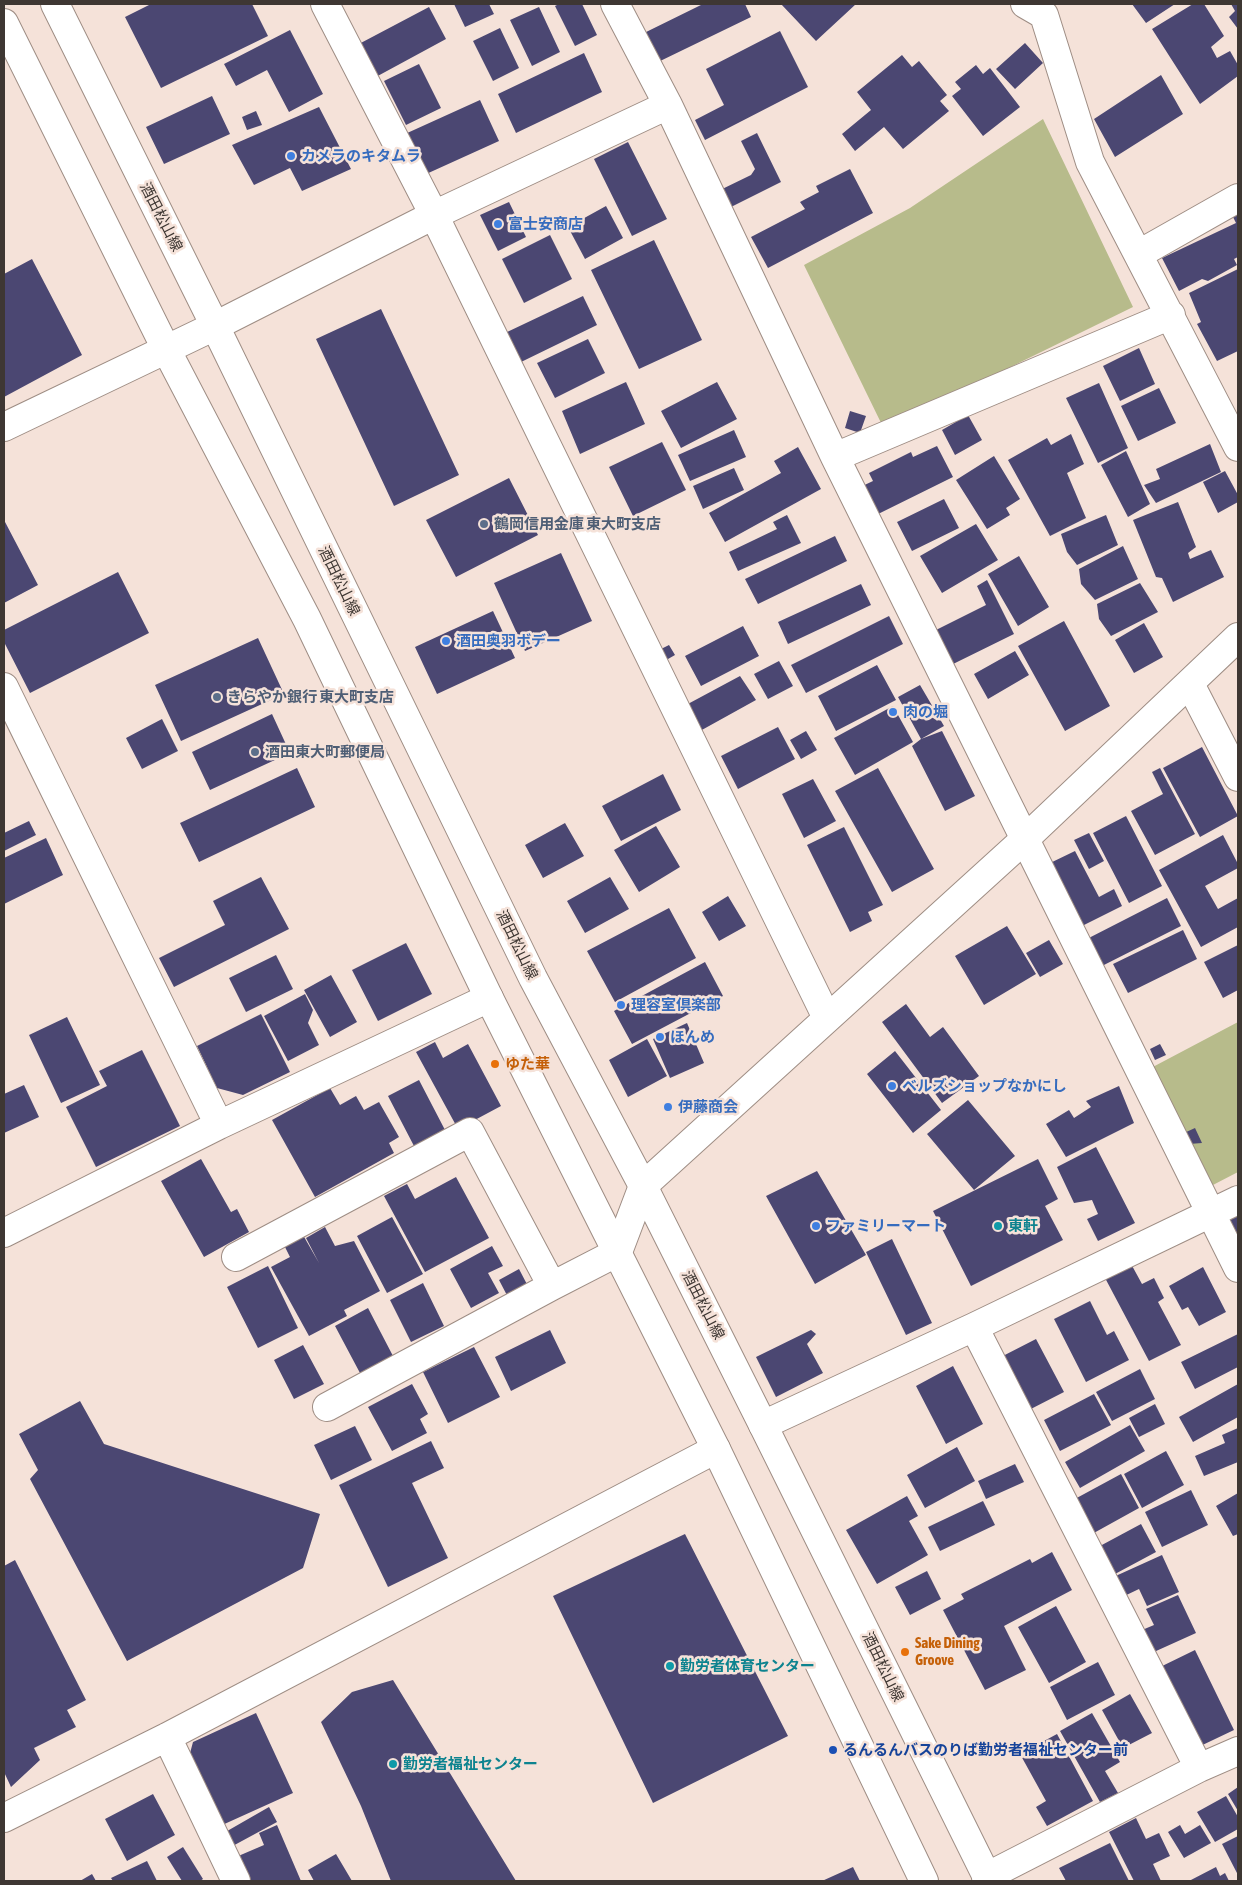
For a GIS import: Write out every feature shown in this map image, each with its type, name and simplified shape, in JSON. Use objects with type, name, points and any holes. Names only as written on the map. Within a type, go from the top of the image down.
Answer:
[{"type":"street","name":"酒田松山線","points":[[55,4],[215,326],[533,978],[643,1186],[764,1425],[987,1879]]},
{"type":"street","points":[[325,4],[434,215],[827,1018]]},
{"type":"street","points":[[615,4],[668,105],[835,457],[1238,1268]]},
{"type":"street","points":[[1042,8],[1090,162],[1238,447]]},
{"type":"street","points":[[4,23],[166,349],[307,619],[489,998],[716,1450],[924,1881]]},
{"type":"street","points":[[4,427],[215,326],[434,215],[668,105]]},
{"type":"street","points":[[1139,254],[1238,198]]},
{"type":"street","points":[[835,457],[1171,315]]},
{"type":"street","points":[[327,1407],[618,1252],[643,1186],[1026,838],[1238,638]]},
{"type":"street","points":[[1190,684],[1238,777]]},
{"type":"street","points":[[4,687],[219,1125]]},
{"type":"street","points":[[4,1233],[219,1125],[489,998]]},
{"type":"street","points":[[236,1257],[470,1132],[552,1286]]},
{"type":"street","points":[[764,1425],[974,1327],[1238,1200]]},
{"type":"street","points":[[974,1327],[1199,1768]]},
{"type":"street","points":[[4,1818],[167,1737],[716,1450]]},
{"type":"street","points":[[167,1737],[236,1881]]},
{"type":"street","points":[[987,1879],[1199,1768],[1238,1752]]},
{"type":"green space","points":[[1043,119],[1133,307],[884,429],[804,265],[910,208]]},
{"type":"green space","points":[[1238,1022],[1238,1172],[1211,1186],[1149,1069]]},
{"type":"building","points":[[151,4],[252,4],[268,36],[161,88],[125,17]]},
{"type":"building","points":[[454,4],[489,4],[494,14],[465,27]]},
{"type":"building","points":[[559,4],[582,4],[597,35],[575,46],[555,6]]},
{"type":"building","points":[[703,4],[745,4],[751,17],[654,64],[640,35]]},
{"type":"building","points":[[781,4],[856,4],[816,41]]},
{"type":"building","points":[[1132,4],[1175,4],[1146,23]]},
{"type":"building","points":[[1193,4],[1204,4],[1224,36],[1211,47],[1217,58],[1230,51],[1238,65],[1238,76],[1200,104],[1152,29]]},
{"type":"building","points":[[1231,4],[1238,4],[1238,29],[1229,17],[1235,11]]},
{"type":"building","points":[[429,7],[446,39],[374,78],[357,45]]},
{"type":"building","points":[[539,7],[560,52],[532,66],[510,20]]},
{"type":"building","points":[[500,28],[519,68],[493,81],[473,41]]},
{"type":"building","points":[[290,30],[323,94],[289,112],[267,70],[236,86],[224,64]]},
{"type":"building","points":[[780,31],[808,87],[705,140],[695,120],[724,105],[706,69]]},
{"type":"building","points":[[1025,43],[1043,63],[1015,89],[996,69]]},
{"type":"building","points":[[584,53],[602,92],[516,133],[498,94]]},
{"type":"building","points":[[902,55],[912,67],[919,61],[947,95],[940,101],[949,111],[903,149],[884,127],[855,151],[842,134],[871,110],[857,92]]},
{"type":"building","points":[[419,64],[441,108],[406,125],[384,81]]},
{"type":"building","points":[[976,65],[983,74],[990,68],[1020,107],[983,136],[952,96],[961,89],[955,82]]},
{"type":"building","points":[[1161,75],[1183,114],[1115,157],[1094,119]]},
{"type":"building","points":[[212,96],[230,134],[164,164],[146,127]]},
{"type":"building","points":[[480,100],[499,141],[424,175],[405,134]]},
{"type":"building","name":"カメラのキタムラ","points":[[319,107],[351,169],[302,191],[290,168],[254,185],[232,145]]},
{"type":"building","points":[[256,111],[262,125],[247,130],[242,117]]},
{"type":"building","points":[[757,133],[781,182],[723,211],[714,193],[751,175],[755,169],[741,141]]},
{"type":"building","points":[[628,142],[667,219],[632,236],[594,159]]},
{"type":"building","points":[[850,169],[873,213],[768,268],[751,237],[805,209],[800,202],[819,192],[816,186]]},
{"type":"building","points":[[509,202],[526,237],[498,251],[480,215]]},
{"type":"building","points":[[606,206],[623,238],[585,259],[568,227]]},
{"type":"building","points":[[1238,212],[1238,257],[1234,259],[1237,265],[1208,281],[1202,279],[1179,291],[1162,258],[1236,223],[1232,215]]},
{"type":"building","points":[[550,235],[572,279],[524,303],[502,259]]},
{"type":"building","points":[[654,240],[702,340],[639,369],[591,270]]},
{"type":"building","points":[[32,259],[82,355],[4,397],[4,274]]},
{"type":"building","points":[[1238,269],[1238,351],[1217,361],[1197,324],[1201,322],[1189,293]]},
{"type":"building","points":[[583,296],[597,325],[519,363],[505,333]]},
{"type":"building","points":[[381,309],[459,475],[394,506],[316,339]]},
{"type":"building","points":[[588,339],[605,373],[555,398],[537,363]]},
{"type":"building","points":[[1139,348],[1155,384],[1120,401],[1103,366]]},
{"type":"building","points":[[626,382],[645,424],[580,454],[562,411]]},
{"type":"building","points":[[717,382],[737,419],[681,448],[661,411]]},
{"type":"building","points":[[1099,383],[1128,448],[1098,463],[1066,398]]},
{"type":"building","points":[[1159,388],[1176,423],[1138,441],[1121,406]]},
{"type":"building","points":[[850,411],[866,416],[860,433],[845,428]]},
{"type":"building","points":[[968,415],[982,440],[955,455],[942,430]]},
{"type":"building","points":[[734,430],[746,457],[690,481],[678,455]]},
{"type":"building","points":[[1071,434],[1084,464],[1067,473],[1086,518],[1050,536],[1008,460],[1047,438],[1051,445]]},
{"type":"building","points":[[662,442],[686,490],[633,516],[609,467]]},
{"type":"building","points":[[1210,444],[1221,472],[1156,503],[1144,485],[1160,479],[1156,469]]},
{"type":"building","points":[[937,446],[953,477],[868,519],[854,490],[873,481],[869,473],[911,452],[913,457]]},
{"type":"building","points":[[798,447],[821,489],[725,542],[709,513],[781,473],[774,461]]},
{"type":"building","points":[[1126,451],[1150,504],[1128,517],[1101,465]]},
{"type":"building","points":[[994,456],[1020,499],[1006,508],[1010,515],[987,529],[956,480]]},
{"type":"building","points":[[734,468],[744,490],[703,509],[693,486]]},
{"type":"building","points":[[1225,471],[1238,495],[1238,502],[1218,513],[1203,482]]},
{"type":"building","points":[[509,478],[538,535],[456,577],[426,520]]},
{"type":"building","points":[[944,499],[959,528],[912,551],[897,522]]},
{"type":"building","points":[[1178,502],[1196,547],[1188,553],[1190,559],[1211,550],[1224,577],[1173,602],[1162,578],[1156,577],[1133,520]]},
{"type":"building","points":[[787,515],[801,543],[738,571],[729,552],[777,529],[773,522]]},
{"type":"building","points":[[1106,515],[1118,545],[1077,565],[1067,552],[1061,534]]},
{"type":"building","points":[[4,520],[38,585],[4,603]]},
{"type":"building","points":[[976,524],[998,560],[942,593],[920,556]]},
{"type":"building","points":[[835,536],[847,561],[758,604],[745,579]]},
{"type":"building","points":[[1123,546],[1138,579],[1095,600],[1081,584],[1079,569]]},
{"type":"building","points":[[561,553],[592,621],[525,651],[494,583]]},
{"type":"building","points":[[1019,556],[1049,607],[1018,626],[988,574]]},
{"type":"building","points":[[118,572],[149,633],[30,693],[4,642],[4,630]]},
{"type":"building","points":[[987,580],[1014,634],[947,667],[930,633],[986,605],[977,586]]},
{"type":"building","points":[[1140,583],[1158,612],[1111,636],[1099,619],[1097,604]]},
{"type":"building","points":[[861,584],[871,605],[788,644],[778,622]]},
{"type":"building","points":[[493,611],[515,658],[437,694],[415,647]]},
{"type":"building","points":[[889,616],[903,644],[806,693],[791,665]]},
{"type":"building","points":[[1064,621],[1110,706],[1065,731],[1018,646]]},
{"type":"building","points":[[1144,623],[1163,657],[1134,673],[1115,640]]},
{"type":"building","points":[[743,626],[759,656],[701,686],[685,656]]},
{"type":"building","points":[[258,638],[284,694],[181,741],[155,685]]},
{"type":"building","points":[[669,645],[675,655],[661,663],[655,652]]},
{"type":"building","points":[[1015,651],[1029,675],[988,699],[974,674]]},
{"type":"building","points":[[779,661],[793,686],[768,699],[754,674]]},
{"type":"building","points":[[877,665],[896,700],[836,731],[818,696]]},
{"type":"building","points":[[740,676],[756,700],[700,731],[686,705]]},
{"type":"building","points":[[920,685],[944,726],[921,739],[898,697]]},
{"type":"building","points":[[893,706],[913,742],[855,775],[834,738]]},
{"type":"building","points":[[272,714],[290,753],[210,790],[192,752]]},
{"type":"building","points":[[162,719],[178,751],[142,769],[126,738]]},
{"type":"building","points":[[778,727],[795,759],[738,789],[721,756]]},
{"type":"building","points":[[806,731],[817,750],[801,759],[790,740]]},
{"type":"building","points":[[942,731],[975,796],[945,811],[912,746],[921,739]]},
{"type":"building","points":[[1202,747],[1238,816],[1200,837],[1163,768]]},
{"type":"building","points":[[297,768],[315,807],[199,862],[180,823]]},
{"type":"building","points":[[878,768],[934,869],[892,892],[835,791]]},
{"type":"building","points":[[1160,768],[1195,834],[1155,855],[1131,811],[1163,794],[1152,772]]},
{"type":"building","points":[[663,774],[681,810],[621,841],[602,806]]},
{"type":"building","points":[[813,779],[836,821],[804,838],[782,794]]},
{"type":"building","points":[[1126,816],[1162,886],[1129,903],[1093,833]]},
{"type":"building","points":[[29,821],[36,835],[4,851],[4,833]]},
{"type":"building","points":[[565,823],[584,856],[543,878],[525,845]]},
{"type":"building","points":[[656,826],[680,867],[639,892],[614,850]]},
{"type":"building","points":[[844,827],[883,905],[868,912],[872,921],[850,932],[807,845]]},
{"type":"building","points":[[1089,833],[1104,861],[1089,869],[1074,840]]},
{"type":"building","points":[[1223,835],[1238,864],[1238,868],[1205,886],[1218,909],[1238,898],[1238,927],[1201,947],[1159,870]]},
{"type":"building","points":[[46,838],[63,875],[4,904],[4,858]]},
{"type":"building","points":[[1075,851],[1099,897],[1114,889],[1122,906],[1078,928],[1046,865]]},
{"type":"building","points":[[261,877],[289,929],[174,987],[159,958],[225,925],[213,901]]},
{"type":"building","points":[[610,877],[629,909],[585,933],[567,901]]},
{"type":"building","points":[[728,896],[746,926],[719,941],[702,912]]},
{"type":"building","points":[[1167,898],[1181,926],[1096,969],[1081,942]]},
{"type":"building","points":[[669,908],[696,958],[615,1002],[587,951]]},
{"type":"building","points":[[1007,926],[1036,974],[984,1005],[955,956]]},
{"type":"building","points":[[1183,930],[1197,959],[1128,993],[1113,964]]},
{"type":"building","points":[[1049,940],[1063,964],[1040,977],[1026,953]]},
{"type":"building","points":[[406,943],[432,994],[378,1021],[352,970]]},
{"type":"building","points":[[1238,945],[1238,990],[1223,998],[1204,962]]},
{"type":"building","points":[[276,955],[293,989],[246,1012],[229,978]]},
{"type":"building","points":[[705,962],[723,996],[632,1044],[614,1011]]},
{"type":"building","points":[[331,975],[357,1022],[330,1037],[304,990]]},
{"type":"building","points":[[305,994],[313,1010],[308,1023],[319,1045],[288,1061],[264,1016]]},
{"type":"building","points":[[906,1004],[930,1037],[943,1027],[979,1076],[942,1103],[882,1022]]},
{"type":"building","points":[[261,1014],[290,1072],[243,1095],[217,1088],[197,1046]]},
{"type":"building","points":[[67,1017],[100,1085],[61,1103],[29,1035]]},
{"type":"building","points":[[687,1023],[704,1063],[670,1078],[653,1039]]},
{"type":"building","points":[[647,1039],[667,1076],[628,1097],[609,1060]]},
{"type":"building","points":[[435,1042],[443,1058],[468,1044],[501,1106],[458,1129],[416,1052]]},
{"type":"building","points":[[1160,1044],[1166,1055],[1155,1060],[1150,1049]]},
{"type":"building","points":[[142,1050],[180,1126],[96,1167],[66,1107],[107,1086],[99,1071]]},
{"type":"building","points":[[895,1051],[941,1110],[913,1133],[867,1074]]},
{"type":"building","points":[[419,1080],[445,1130],[414,1146],[388,1096]]},
{"type":"building","points":[[24,1085],[39,1117],[4,1133],[4,1094]]},
{"type":"building","points":[[1119,1086],[1134,1123],[1066,1157],[1046,1124],[1069,1110],[1074,1118],[1091,1107],[1086,1101]]},
{"type":"building","points":[[330,1088],[340,1105],[356,1096],[364,1110],[379,1102],[399,1137],[389,1143],[394,1153],[315,1197],[272,1120]]},
{"type":"building","points":[[968,1100],[1015,1156],[974,1190],[927,1134]]},
{"type":"building","points":[[1195,1128],[1202,1143],[1189,1144],[1184,1133]]},
{"type":"building","points":[[1096,1147],[1135,1223],[1098,1241],[1087,1219],[1098,1214],[1092,1200],[1074,1203],[1057,1167]]},
{"type":"building","points":[[201,1159],[231,1212],[237,1209],[249,1232],[204,1257],[161,1181]]},
{"type":"building","name":"東軒","points":[[1038,1159],[1058,1199],[1045,1206],[1063,1240],[971,1286],[933,1211]]},
{"type":"building","name":"ファミリーマート","points":[[817,1171],[866,1255],[815,1284],[766,1196]]},
{"type":"building","points":[[456,1177],[489,1238],[425,1272],[384,1196],[407,1184],[415,1199]]},
{"type":"building","points":[[1238,1209],[1238,1253],[1221,1218]]},
{"type":"building","points":[[392,1217],[423,1274],[387,1293],[357,1236]]},
{"type":"building","points":[[325,1227],[335,1246],[354,1241],[380,1291],[344,1310],[347,1316],[309,1336],[271,1267],[290,1257],[284,1245],[303,1235],[319,1263],[306,1238]]},
{"type":"building","points":[[892,1239],[932,1323],[906,1335],[866,1252]]},
{"type":"building","points":[[492,1246],[503,1266],[488,1273],[499,1293],[471,1308],[450,1269]]},
{"type":"building","points":[[1130,1262],[1142,1284],[1154,1278],[1164,1298],[1158,1302],[1181,1345],[1149,1361],[1104,1276]]},
{"type":"building","points":[[268,1266],[298,1328],[258,1348],[227,1287]]},
{"type":"building","points":[[1203,1267],[1226,1312],[1199,1326],[1188,1307],[1182,1310],[1169,1286]]},
{"type":"building","points":[[519,1269],[531,1292],[511,1303],[499,1280]]},
{"type":"building","points":[[423,1283],[444,1326],[411,1342],[390,1300]]},
{"type":"building","points":[[1090,1301],[1107,1335],[1114,1331],[1129,1360],[1086,1382],[1054,1319]]},
{"type":"building","points":[[368,1308],[393,1356],[360,1373],[335,1326]]},
{"type":"building","points":[[550,1330],[566,1363],[511,1391],[495,1357]]},
{"type":"building","points":[[811,1330],[816,1334],[807,1344],[823,1373],[776,1397],[756,1357]]},
{"type":"building","points":[[1238,1334],[1238,1367],[1195,1389],[1181,1362]]},
{"type":"building","points":[[1036,1339],[1064,1392],[1025,1412],[997,1359]]},
{"type":"building","points":[[303,1345],[324,1384],[294,1399],[274,1360]]},
{"type":"building","points":[[474,1347],[500,1397],[448,1423],[423,1372]]},
{"type":"building","points":[[953,1366],[983,1424],[946,1444],[916,1386]]},
{"type":"building","points":[[1140,1369],[1155,1399],[1112,1421],[1096,1392]]},
{"type":"building","points":[[412,1384],[428,1414],[420,1419],[427,1433],[392,1451],[368,1407]]},
{"type":"building","points":[[1238,1384],[1238,1417],[1193,1442],[1179,1417]]},
{"type":"building","points":[[1094,1394],[1111,1425],[1060,1451],[1044,1420]]},
{"type":"building","points":[[80,1401],[104,1444],[320,1514],[303,1568],[127,1661],[30,1479],[38,1470],[19,1434]]},
{"type":"building","points":[[1155,1404],[1165,1424],[1139,1437],[1129,1418]]},
{"type":"building","points":[[1130,1425],[1145,1451],[1080,1488],[1065,1462]]},
{"type":"building","points":[[355,1426],[372,1460],[331,1480],[314,1445]]},
{"type":"building","points":[[1238,1428],[1238,1462],[1204,1476],[1195,1456],[1225,1443],[1222,1435]]},
{"type":"building","points":[[431,1441],[444,1468],[412,1483],[448,1558],[388,1587],[339,1485]]},
{"type":"building","points":[[957,1447],[975,1481],[925,1508],[907,1475]]},
{"type":"building","points":[[1166,1451],[1184,1485],[1142,1508],[1124,1474]]},
{"type":"building","points":[[1015,1464],[1024,1482],[986,1499],[978,1481]]},
{"type":"building","points":[[1121,1474],[1139,1508],[1092,1534],[1073,1500]]},
{"type":"building","points":[[1191,1490],[1208,1525],[1162,1547],[1145,1512]]},
{"type":"building","points":[[1238,1493],[1238,1534],[1233,1536],[1216,1506]]},
{"type":"building","points":[[907,1496],[918,1516],[909,1521],[928,1555],[877,1584],[846,1530]]},
{"type":"building","points":[[983,1501],[995,1525],[940,1551],[928,1527]]},
{"type":"building","points":[[1141,1524],[1156,1552],[1115,1574],[1100,1546]]},
{"type":"building","name":"勤労者体育センター","points":[[685,1534],[788,1736],[653,1803],[553,1596]]},
{"type":"building","points":[[1052,1552],[1072,1590],[1004,1626],[1026,1670],[985,1690],[943,1610],[964,1599],[961,1594],[1030,1559],[1032,1563]]},
{"type":"building","points":[[1162,1555],[1179,1592],[1147,1606],[1139,1589],[1118,1599],[1109,1579]]},
{"type":"building","points":[[15,1560],[86,1700],[67,1710],[76,1727],[34,1748],[40,1760],[11,1787],[4,1772],[4,1566]]},
{"type":"building","points":[[927,1571],[941,1599],[910,1615],[895,1587]]},
{"type":"building","points":[[1178,1595],[1196,1633],[1145,1656],[1135,1633],[1154,1625],[1146,1609]]},
{"type":"building","points":[[1056,1606],[1086,1662],[1049,1683],[1018,1627]]},
{"type":"building","points":[[1195,1650],[1234,1730],[1192,1750],[1154,1670]]},
{"type":"building","points":[[1098,1662],[1115,1695],[1067,1720],[1050,1687]]},
{"type":"building","name":"勤労者福祉センター","points":[[393,1680],[516,1881],[391,1881],[361,1806],[321,1722],[352,1692]]},
{"type":"building","points":[[1130,1694],[1152,1733],[1123,1748],[1102,1710]]},
{"type":"building","points":[[256,1713],[293,1793],[220,1826],[189,1757],[193,1742]]},
{"type":"building","points":[[1092,1713],[1120,1762],[1105,1771],[1118,1793],[1100,1802],[1060,1731]]},
{"type":"building","points":[[1057,1734],[1093,1801],[1047,1826],[1036,1807],[1046,1801],[1020,1754]]},
{"type":"building","points":[[1238,1787],[1238,1811],[1228,1794]]},
{"type":"building","points":[[153,1794],[175,1835],[127,1861],[105,1819]]},
{"type":"building","points":[[1226,1796],[1238,1817],[1238,1829],[1215,1842],[1197,1812]]},
{"type":"building","points":[[269,1807],[277,1822],[229,1848],[222,1834]]},
{"type":"building","points":[[1136,1818],[1146,1839],[1159,1833],[1170,1856],[1153,1864],[1161,1881],[1134,1881],[1109,1832]]},
{"type":"building","points":[[277,1825],[301,1881],[247,1881],[236,1857],[264,1845],[259,1833]]},
{"type":"building","points":[[1180,1825],[1185,1834],[1200,1825],[1211,1843],[1184,1858],[1168,1832]]},
{"type":"building","points":[[1238,1836],[1238,1875],[1222,1844]]},
{"type":"building","points":[[1110,1843],[1129,1881],[1066,1881],[1059,1868]]},
{"type":"building","points":[[183,1847],[203,1879],[200,1881],[182,1881],[167,1857]]},
{"type":"building","points":[[336,1854],[352,1881],[314,1881],[308,1870]]},
{"type":"building","points":[[147,1861],[157,1881],[113,1881],[111,1878]]},
{"type":"building","points":[[853,1867],[860,1881],[822,1881]]},
{"type":"building","points":[[1216,1867],[1220,1876],[1225,1873],[1229,1881],[1189,1881]]},
{"type":"building","points":[[92,1874],[96,1881],[80,1881]]},
{"type":"place","name":"カメラのキタムラ","points":[[291,156]]},
{"type":"place","name":"富士安商店","points":[[498,224]]},
{"type":"place","name":"鶴岡信用金庫 東大町支店","points":[[484,524]]},
{"type":"place","name":"酒田奥羽ボデー","points":[[446,641]]},
{"type":"place","name":"きらやか銀行 東大町支店","points":[[217,697]]},
{"type":"place","name":"肉の堀","points":[[893,712]]},
{"type":"place","name":"酒田東大町郵便局","points":[[255,752]]},
{"type":"place","name":"理容室倶楽部","points":[[621,1005]]},
{"type":"place","name":"ほんめ","points":[[660,1037]]},
{"type":"place","name":"ゆた華","points":[[495,1064]]},
{"type":"place","name":"ベルズショップなかにし","points":[[892,1086]]},
{"type":"place","name":"伊藤商会","points":[[668,1107]]},
{"type":"place","name":"ファミリーマート","points":[[816,1226]]},
{"type":"place","name":"東軒","points":[[998,1226]]},
{"type":"place","name":"Sake Dining Groove","points":[[905,1652]]},
{"type":"place","name":"勤労者体育センター","points":[[670,1666]]},
{"type":"place","name":"るんるんバスのりば勤労者福祉センター前","points":[[833,1750]]},
{"type":"place","name":"勤労者福祉センター","points":[[393,1764]]}]
